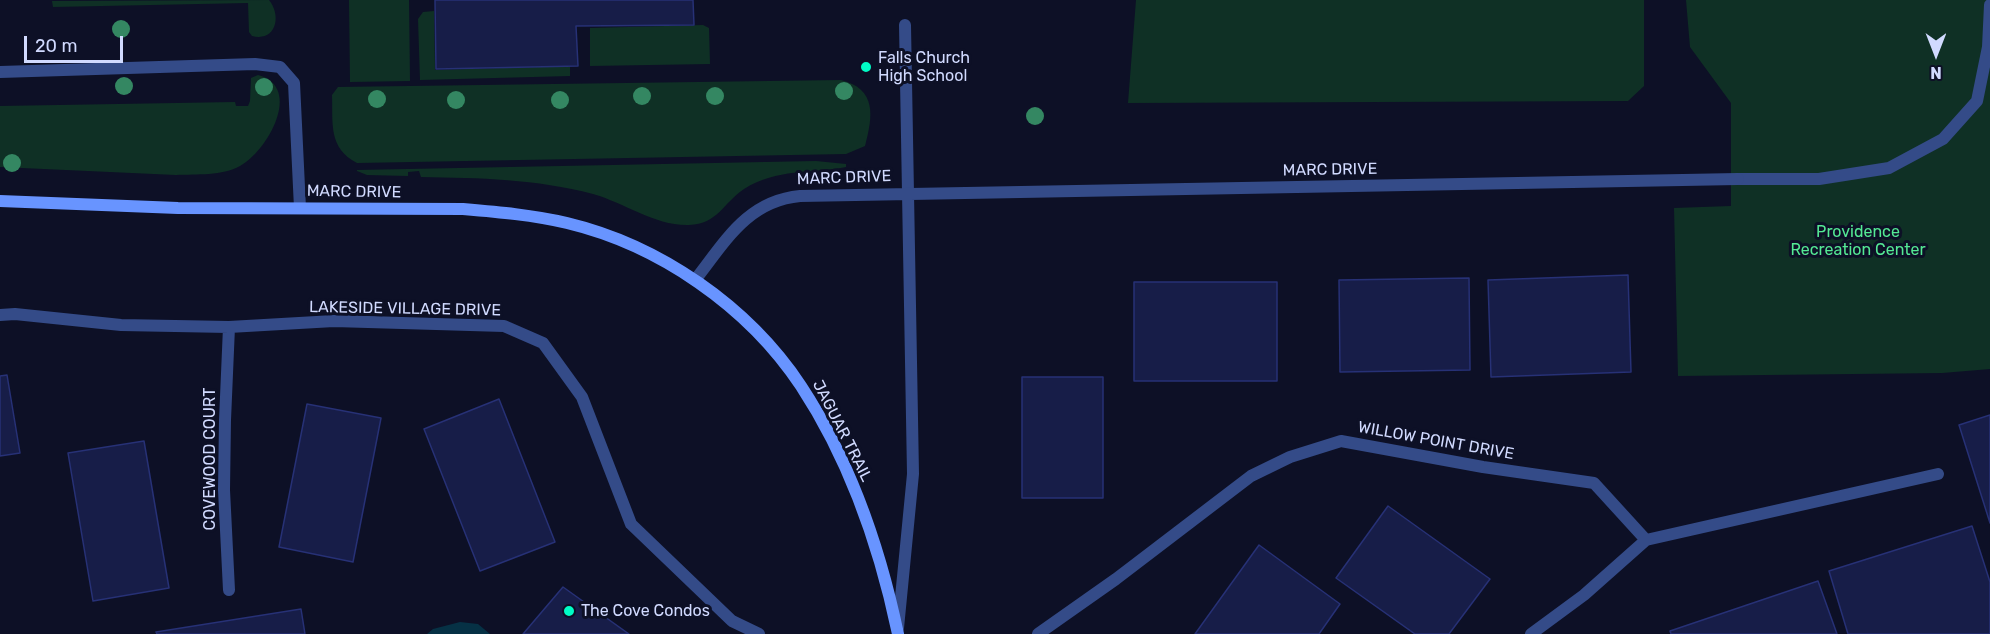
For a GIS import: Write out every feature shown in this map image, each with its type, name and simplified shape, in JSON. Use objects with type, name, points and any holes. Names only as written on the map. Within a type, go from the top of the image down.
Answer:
[{"type":"street","name":"MARC DRIVE","points":[[0,201],[178,208],[464,209],[505,212],[567,223],[607,236],[653,255],[695,280],[738,225],[760,207],[784,197],[1630,180],[1819,179],[1889,168],[1943,139],[1977,101],[1988,47],[1990,5]]},
{"type":"street","points":[[898,633],[913,474],[905,25]]},
{"type":"street","points":[[0,72],[255,64],[280,67],[294,83],[300,208]]},
{"type":"street","name":"JAGUAR TRAIL","points":[[695,280],[736,312],[765,340],[800,384],[819,415],[850,478],[880,562],[898,633]]},
{"type":"street","name":"LAKESIDE VILLAGE DRIVE","points":[[0,315],[15,314],[122,325],[229,327],[334,321],[504,326],[543,343],[582,397],[631,524],[732,621],[759,634]]},
{"type":"street","name":"COVEWOOD COURT","points":[[229,327],[224,489],[229,590]]},
{"type":"street","name":"WILLOW POINT DRIVE","points":[[1038,634],[1251,476],[1290,457],[1341,441],[1594,483],[1646,540]]},
{"type":"street","points":[[1532,634],[1584,595],[1646,540],[1938,474]]},
{"type":"green space","points":[[269,0],[276,20],[271,31],[260,37],[252,36],[249,32],[248,3],[53,7],[52,1]]},
{"type":"green space","points":[[349,0],[409,0],[410,81],[350,82]]},
{"type":"green space","points":[[1136,0],[1644,0],[1644,86],[1628,101],[1128,103]]},
{"type":"green space","name":"Providence Recreation Center","points":[[1686,0],[1990,0],[1990,369],[1942,373],[1678,376],[1674,208],[1731,206],[1731,103],[1690,47]]},
{"type":"green space","points":[[434,11],[435,70],[570,66],[570,76],[420,80],[418,19],[423,12]]},
{"type":"green space","points":[[703,25],[709,28],[710,64],[590,66],[590,28]]},
{"type":"green space","points":[[258,75],[272,82],[278,92],[280,105],[270,134],[261,148],[250,159],[233,169],[209,174],[176,175],[0,167],[0,106],[235,102],[236,106],[248,106],[251,78]]},
{"type":"green space","points":[[841,80],[861,90],[870,105],[870,124],[865,146],[846,154],[357,163],[341,150],[333,125],[332,95],[338,87]]},
{"type":"green space","points":[[816,161],[846,164],[846,167],[782,175],[757,182],[744,189],[714,217],[699,224],[689,225],[664,222],[593,194],[550,185],[486,179],[421,177],[419,171],[408,172],[408,176],[367,175],[357,171],[357,170]]},
{"type":"water","points":[[460,622],[478,624],[490,634],[427,634],[433,629]]},
{"type":"building","points":[[435,0],[693,0],[694,25],[576,26],[578,66],[436,69]]},
{"type":"building","points":[[1628,275],[1631,372],[1491,377],[1488,280]]},
{"type":"building","points":[[1469,278],[1470,370],[1340,372],[1339,280]]},
{"type":"building","points":[[1134,282],[1277,282],[1277,381],[1134,381]]},
{"type":"building","points":[[7,375],[20,453],[0,456],[0,376]]},
{"type":"building","points":[[1022,377],[1103,377],[1103,498],[1022,498]]},
{"type":"building","points":[[499,399],[555,542],[480,571],[424,429]]},
{"type":"building","points":[[307,404],[381,418],[353,562],[279,547]]},
{"type":"building","points":[[1990,415],[1990,523],[1959,425]]},
{"type":"building","points":[[144,441],[169,588],[93,601],[68,453]]},
{"type":"building","points":[[1388,506],[1490,579],[1449,634],[1415,634],[1336,578]]},
{"type":"building","points":[[1972,526],[1990,582],[1990,634],[1848,634],[1829,571]]},
{"type":"building","points":[[1259,545],[1340,604],[1319,634],[1195,634]]},
{"type":"building","points":[[1818,581],[1837,634],[1671,634],[1670,631]]},
{"type":"building","name":"The Cove Condos","points":[[563,587],[629,634],[523,634]]},
{"type":"building","points":[[301,609],[305,634],[157,634],[156,632]]},
{"type":"place","name":"Falls Church High School","points":[[866,67]]},
{"type":"place","name":"The Cove Condos","points":[[569,611]]}]
